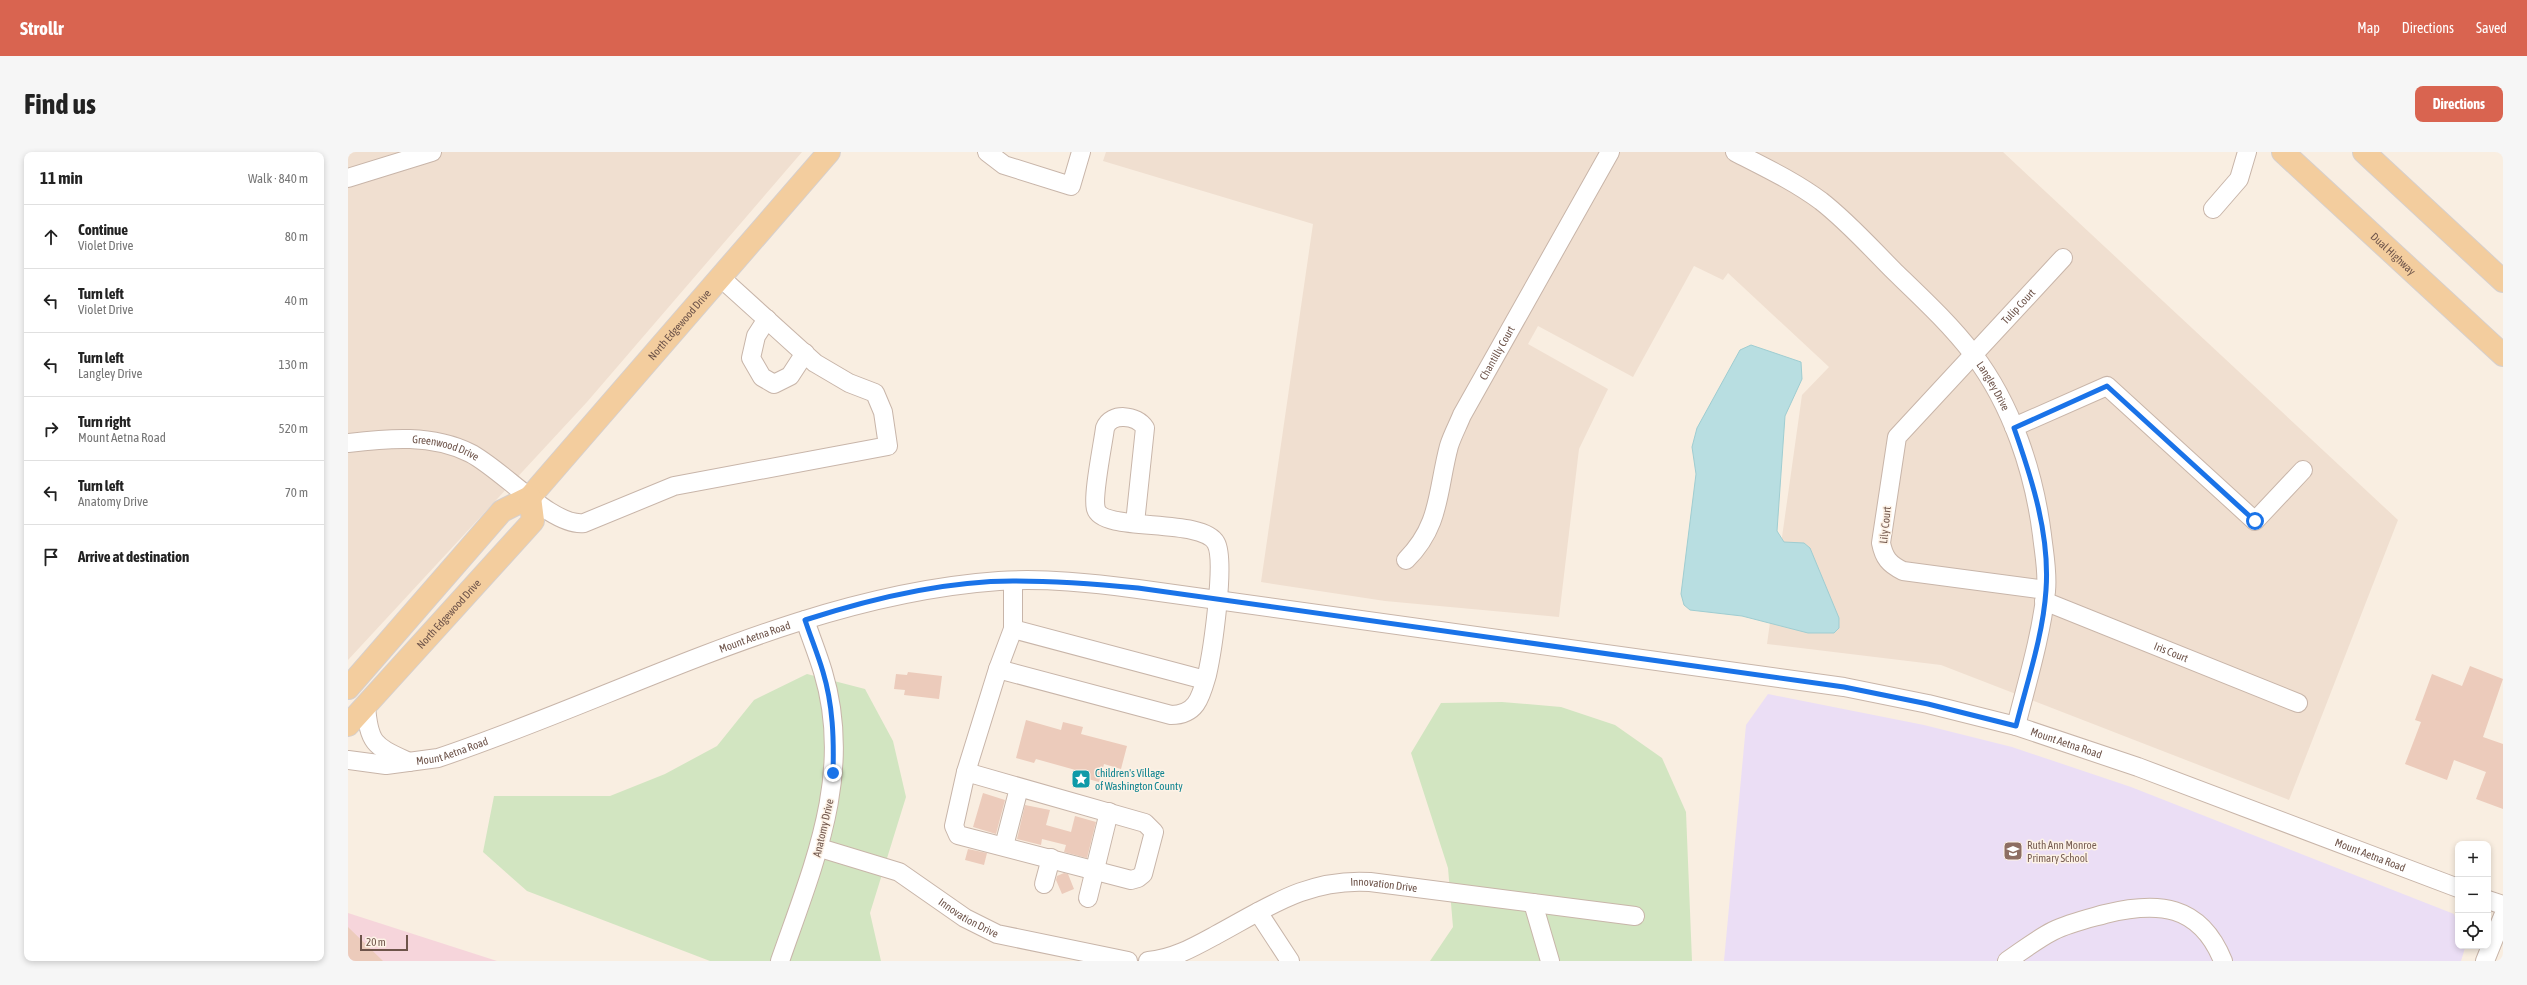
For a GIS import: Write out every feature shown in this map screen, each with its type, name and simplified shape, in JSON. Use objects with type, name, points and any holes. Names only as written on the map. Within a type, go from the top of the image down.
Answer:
[{"type":"main road","name":"North Edgewood Drive","points":[[348,688],[502,511],[530,497],[828,152]]},
{"type":"main road","name":"Dual Highway","points":[[2283,152],[2503,355]]},
{"type":"main road","points":[[2364,152],[2503,281]]},
{"type":"main road","name":"North Edgewood Drive","points":[[348,725],[533,521],[530,497]]},
{"type":"street","points":[[348,178],[432,152]]},
{"type":"street","points":[[987,152],[1004,165],[1071,186],[1081,152]]},
{"type":"street","name":"Chantilly Court","points":[[1406,560],[1420,547],[1430,530],[1449,444],[1462,415],[1610,152]]},
{"type":"street","name":"Langley Drive","points":[[1735,152],[1788,180],[1825,206],[1851,228],[1928,304],[1973,355],[1996,392],[2014,428],[2030,475],[2039,514],[2045,596],[2038,640],[2016,726]]},
{"type":"street","points":[[2212,209],[2239,179],[2247,152]]},
{"type":"street","name":"Tulip Court","points":[[1973,355],[2064,258]]},
{"type":"street","points":[[720,277],[767,319],[805,354],[790,376],[774,384],[762,377],[751,358],[756,336],[767,319]]},
{"type":"street","name":"Greenwood Drive","points":[[348,443],[411,438],[440,443],[469,452],[488,463],[530,497],[564,521],[574,525],[584,524],[674,486],[888,446],[884,412],[876,393],[849,382],[815,363],[805,354]]},
{"type":"street","name":"Lily Court","points":[[1973,355],[1897,437],[1881,543],[1883,555],[1890,565],[1903,571],[2045,596]]},
{"type":"street","points":[[2014,428],[2107,386],[2255,521],[2303,470]]},
{"type":"street","points":[[998,669],[1171,715],[1180,715],[1195,707],[1199,700],[1205,680],[1216,600],[1220,559],[1216,542],[1210,536],[1202,532],[1105,519],[1096,509],[1105,428],[1111,419],[1118,417],[1136,419],[1145,428],[1135,523]]},
{"type":"street","points":[[966,772],[1145,823],[1152,829],[1153,837],[1143,874],[1138,878],[1131,880],[1095,869],[962,837],[956,832],[954,826],[966,772],[998,669],[1013,629],[1013,581]]},
{"type":"street","name":"Mount Aetna Road","points":[[348,760],[386,765],[438,758],[805,620],[898,596],[968,584],[1013,581],[1103,585],[1844,687],[1928,704],[2016,726],[2138,767],[2455,887]]},
{"type":"street","name":"Iris Court","points":[[2045,596],[2298,704]]},
{"type":"street","name":"Anatomy Drive","points":[[780,961],[820,848],[828,817],[833,773],[832,722],[823,672],[805,620]]},
{"type":"street","points":[[1013,629],[1205,680]]},
{"type":"street","points":[[366,706],[368,731],[373,739],[383,750],[409,762]]},
{"type":"street","points":[[1004,846],[1019,788]]},
{"type":"street","points":[[1088,898],[1109,812]]},
{"type":"street","name":"Innovation Drive","points":[[820,848],[899,872],[965,918],[997,934],[1128,961]]},
{"type":"street","points":[[1044,884],[1051,858]]},
{"type":"street","name":"Innovation Drive","points":[[1148,961],[1186,952],[1258,912],[1308,888],[1345,882],[1370,882],[1635,916]]},
{"type":"street","points":[[2491,901],[2503,905]]},
{"type":"street","points":[[1533,903],[1550,961]]},
{"type":"street","points":[[2007,961],[2052,932],[2076,921],[2144,906],[2165,908],[2188,917],[2204,929],[2216,946],[2223,961]]},
{"type":"street","points":[[1258,912],[1290,961]]},
{"type":"street","points":[[2485,961],[2503,916]]},
{"type":"shaded area","points":[[348,152],[802,152],[587,402],[348,660]]},
{"type":"shaded area","points":[[1106,152],[2003,152],[2398,520],[2289,800],[1941,665],[1767,644],[1802,395],[1829,367],[1728,273],[1723,280],[1694,266],[1633,377],[1538,326],[1528,344],[1608,389],[1579,449],[1559,617],[1385,601],[1261,582],[1313,224],[1103,161]]},
{"type":"shaded area","name":"Ruth Ann Monroe Primary School","points":[[1768,694],[1924,725],[2012,747],[2131,787],[2454,914],[2455,949],[2465,949],[2461,961],[1724,961],[1746,725]]},
{"type":"shaded area","points":[[348,913],[497,961],[348,961]]},
{"type":"green space","points":[[807,674],[865,689],[893,741],[906,797],[870,913],[881,961],[710,961],[527,891],[483,852],[494,796],[610,796],[665,774],[717,746],[754,700]]},
{"type":"green space","points":[[1502,702],[1561,707],[1615,725],[1662,758],[1686,812],[1692,961],[1430,961],[1453,927],[1448,868],[1411,753],[1441,703]]},
{"type":"water","points":[[1751,345],[1801,362],[1802,379],[1785,416],[1777,531],[1784,542],[1804,543],[1810,548],[1839,618],[1839,628],[1834,633],[1808,633],[1742,616],[1690,610],[1684,605],[1681,594],[1696,474],[1692,447],[1697,428],[1740,350]]},
{"type":"building","points":[[2470,666],[2503,679],[2483,737],[2503,744],[2503,809],[2476,799],[2486,772],[2454,760],[2447,780],[2405,764],[2421,722],[2415,720],[2432,674],[2462,686]]},
{"type":"building","points":[[908,672],[942,676],[939,699],[904,695],[905,690],[894,689],[896,674],[907,675]]},
{"type":"building","points":[[1026,720],[1061,730],[1063,722],[1083,727],[1081,734],[1127,746],[1121,769],[1104,764],[1099,782],[1077,776],[1079,771],[1036,759],[1034,763],[1016,758]]},
{"type":"building","points":[[983,793],[1005,800],[996,834],[973,827]]},
{"type":"building","points":[[1025,805],[1050,810],[1046,825],[1071,832],[1075,816],[1096,822],[1087,858],[1064,852],[1066,845],[1042,839],[1041,845],[1017,839]]},
{"type":"building","points":[[968,849],[987,853],[984,865],[965,860]]},
{"type":"building","points":[[1064,873],[1068,874],[1074,889],[1062,894],[1056,880],[1057,876]]},
{"type":"building","points":[[348,927],[383,961],[348,961]]},
{"type":"place","name":"Children's Village of Washington County","points":[[1081,779]]},
{"type":"place","name":"Ruth Ann Monroe Primary School","points":[[2013,851]]},
{"type":"route","points":[[833,773],[834,748],[828,697],[823,672],[805,620],[856,606],[938,588],[999,581],[1013,581],[1067,582],[1138,588],[1844,687],[1928,704],[2016,726],[2038,640],[2046,590],[2044,554],[2039,514],[2030,475],[2014,428],[2107,386],[2255,521]]}]
